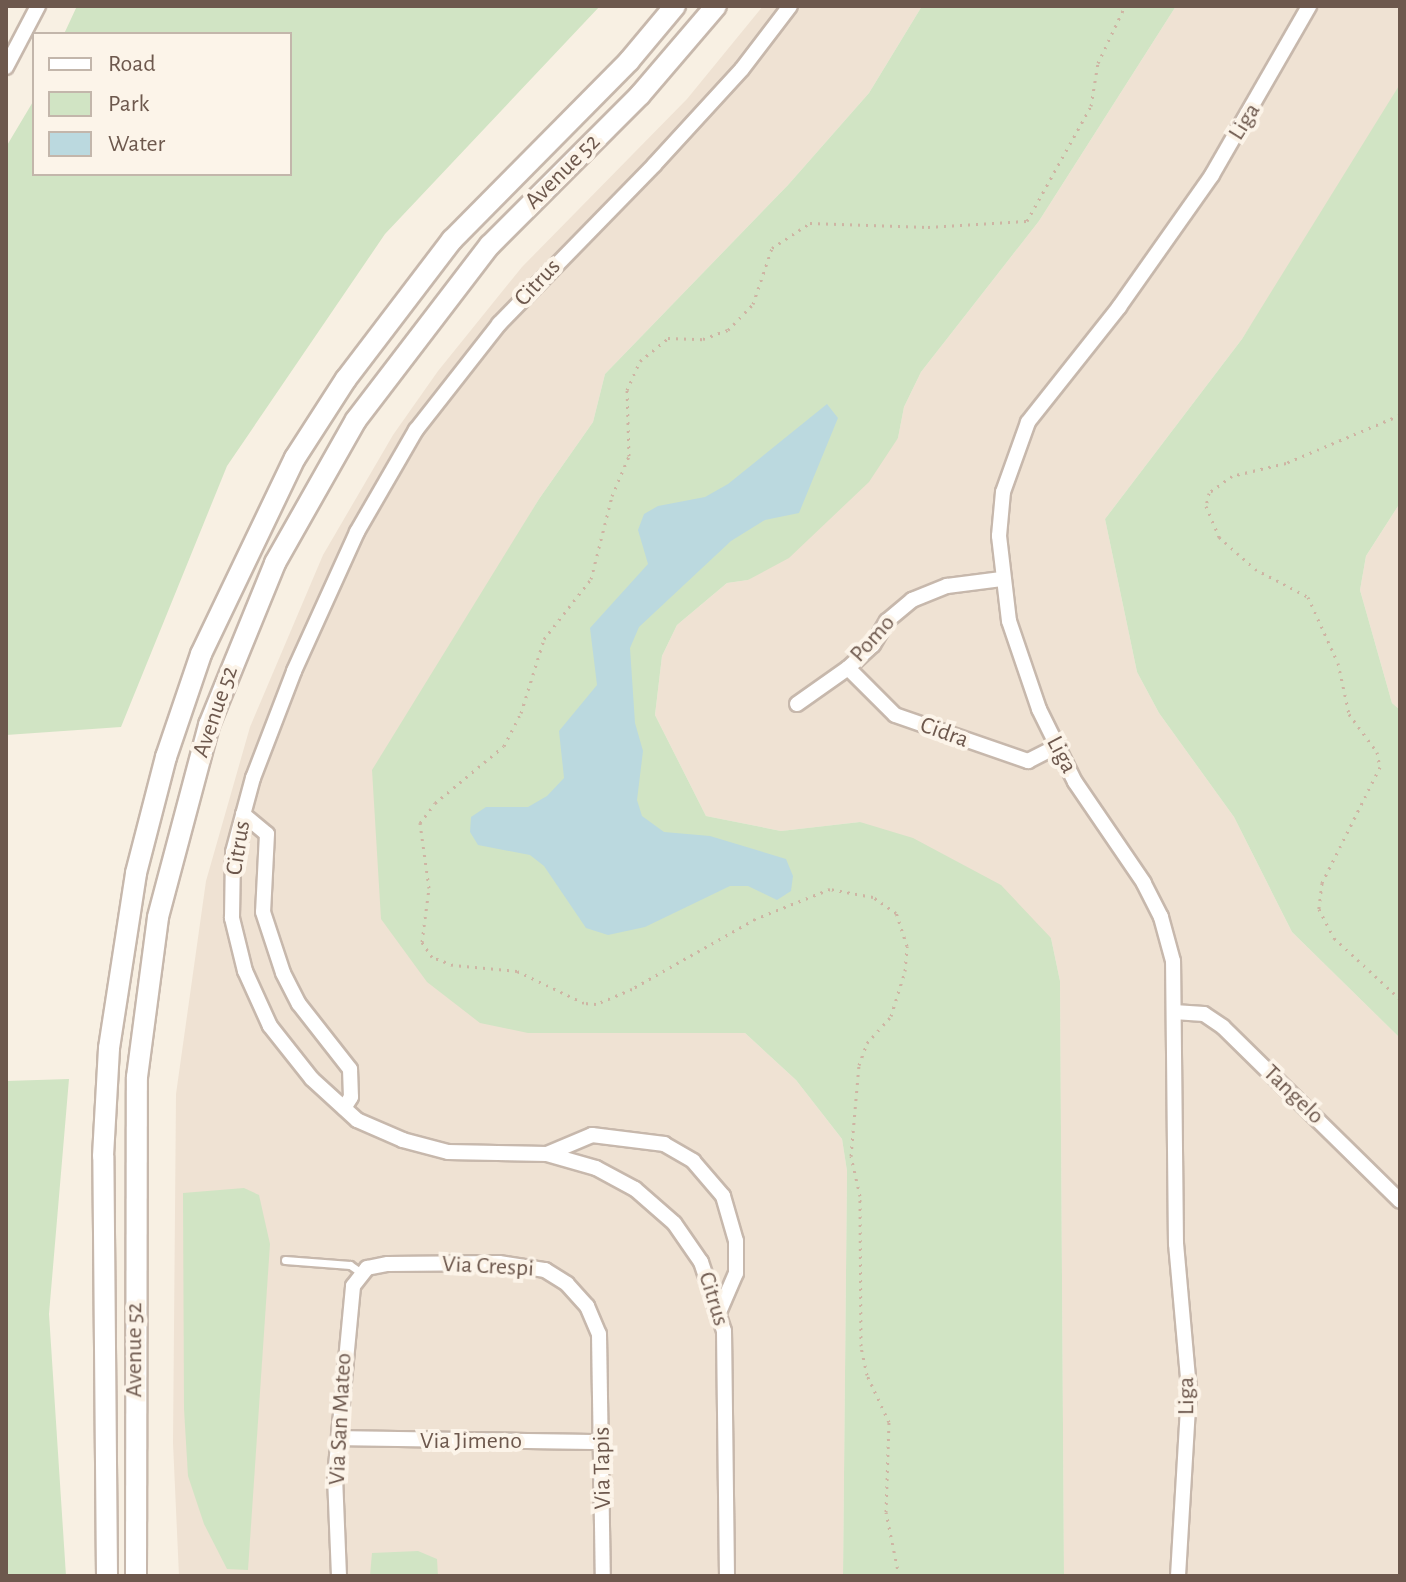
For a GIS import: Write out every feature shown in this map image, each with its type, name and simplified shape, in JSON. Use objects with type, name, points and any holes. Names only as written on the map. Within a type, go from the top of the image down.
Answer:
[{"type":"main road","name":"Avenue 52","points":[[107,1576],[103,1156],[109,1048],[136,873],[166,757],[201,654],[295,458],[346,379],[452,240],[629,61],[675,6]]},
{"type":"main road","name":"Avenue 52","points":[[136,1576],[137,1077],[158,917],[209,725],[275,563],[356,420],[490,245],[640,95],[716,6]]},
{"type":"main road","points":[[107,1480],[118,1517],[118,1576]]},
{"type":"street","points":[[6,67],[38,6]]},
{"type":"street","name":"Citrus","points":[[727,1576],[726,1364],[720,1310],[701,1262],[674,1223],[635,1189],[596,1168],[547,1154],[448,1152],[403,1140],[344,1108],[312,1079],[270,1026],[245,971],[232,918],[233,852],[243,814],[294,671],[357,532],[416,430],[499,324],[664,155],[790,6]]},
{"type":"street","name":"Liga","points":[[1178,1576],[1189,1389],[1176,1244],[1173,961],[1161,917],[1055,747],[1023,668],[1002,579],[1003,492],[1028,422],[1119,307],[1212,175],[1309,6]]},
{"type":"street","name":"Pomo","points":[[797,704],[848,668],[873,645],[887,621],[912,600],[947,586],[1002,579]]},
{"type":"street","name":"Cidra","points":[[848,668],[895,715],[1028,761],[1055,747]]},
{"type":"street","points":[[243,814],[261,826],[270,845],[263,890],[269,940],[299,1004],[350,1069],[351,1097],[344,1108]]},
{"type":"street","name":"Tangelo","points":[[1174,1012],[1204,1014],[1223,1027],[1400,1201]]},
{"type":"street","points":[[547,1154],[592,1135],[664,1144],[693,1161],[723,1196],[736,1241],[736,1273],[720,1310]]},
{"type":"street","name":"Via Crespi","points":[[365,1271],[499,1263],[545,1270],[587,1306],[599,1334],[601,1361]]},
{"type":"street","name":"Via San Mateo","points":[[339,1576],[335,1477],[348,1311],[353,1286],[365,1271]]},
{"type":"street","name":"Via Tapis","points":[[601,1361],[603,1576]]},
{"type":"street","name":"Via Jimeno","points":[[340,1438],[602,1442]]},
{"type":"lane","points":[[285,1260],[350,1265],[365,1271]]},
{"type":"path","points":[[899,1576],[886,1512],[889,1422],[867,1375],[861,1346],[860,1196],[851,1156],[859,1065],[867,1043],[891,1016],[905,971],[907,946],[896,913],[873,897],[830,889],[755,919],[632,989],[596,1004],[584,1003],[517,971],[453,965],[432,957],[422,942],[429,888],[420,823],[435,803],[504,746],[521,713],[544,639],[591,579],[612,496],[629,456],[627,390],[640,361],[668,338],[716,338],[728,330],[753,304],[772,248],[810,223],[928,227],[1027,221],[1091,106],[1098,63],[1125,6]]},
{"type":"path","points":[[1400,415],[1286,463],[1232,476],[1209,493],[1206,506],[1219,537],[1247,562],[1308,597],[1338,663],[1349,714],[1377,752],[1380,767],[1322,883],[1319,909],[1334,938],[1400,999]]},
{"type":"shaded area","points":[[763,6],[922,6],[869,93],[788,185],[605,374],[593,422],[539,499],[472,612],[528,1033],[745,1033],[796,1080],[842,1139],[847,1171],[843,1576],[179,1576],[173,1443],[176,1094],[206,881],[250,727],[323,555],[393,435],[438,371],[522,267],[687,99]]},
{"type":"shaded area","points":[[1176,6],[1400,6],[1400,84],[1340,188],[1242,339],[1105,519],[1137,672],[1159,713],[1234,817],[1292,932],[1400,1038],[1400,1576],[1064,1576],[1060,981],[1051,938],[860,822],[781,831],[706,816],[655,715],[662,656],[677,625],[727,583],[748,580],[898,438],[904,407],[921,372],[1039,221]]},
{"type":"shaded area","points":[[1400,503],[1400,710],[1392,703],[1360,590],[1366,556]]},
{"type":"green space","points":[[77,6],[600,6],[385,234],[227,466],[121,727],[6,735],[6,147],[32,103],[32,176],[292,176],[292,32],[65,32]]},
{"type":"green space","points":[[922,6],[1176,6],[1039,221],[921,372],[904,407],[898,438],[869,482],[789,558],[748,580],[727,583],[677,625],[662,656],[655,715],[706,816],[781,831],[860,822],[913,838],[1001,885],[1051,938],[1060,981],[1064,1576],[843,1576],[847,1171],[842,1139],[796,1080],[745,1033],[528,1033],[480,1023],[427,982],[381,919],[372,770],[539,499],[593,422],[605,374],[788,185],[869,93]]},
{"type":"green space","points":[[1400,84],[1400,503],[1366,556],[1360,590],[1392,703],[1400,710],[1400,1038],[1292,932],[1234,817],[1159,713],[1137,672],[1105,519],[1242,339]]},
{"type":"green space","points":[[69,1079],[49,1314],[66,1576],[6,1576],[6,1081]]},
{"type":"green space","points":[[244,1188],[259,1195],[270,1244],[248,1570],[227,1569],[204,1524],[188,1476],[184,1409],[183,1193]]},
{"type":"green space","points":[[418,1551],[437,1559],[438,1576],[370,1576],[372,1553]]},
{"type":"water","points":[[827,404],[838,418],[799,513],[765,520],[731,541],[639,627],[630,648],[635,723],[643,751],[637,800],[642,816],[664,832],[710,836],[786,859],[793,876],[791,891],[777,900],[748,886],[730,886],[645,927],[608,935],[586,928],[544,866],[530,855],[478,845],[470,832],[471,817],[486,807],[528,807],[547,796],[564,778],[559,731],[597,685],[590,628],[648,564],[638,530],[644,514],[658,506],[705,497],[728,484]]}]
